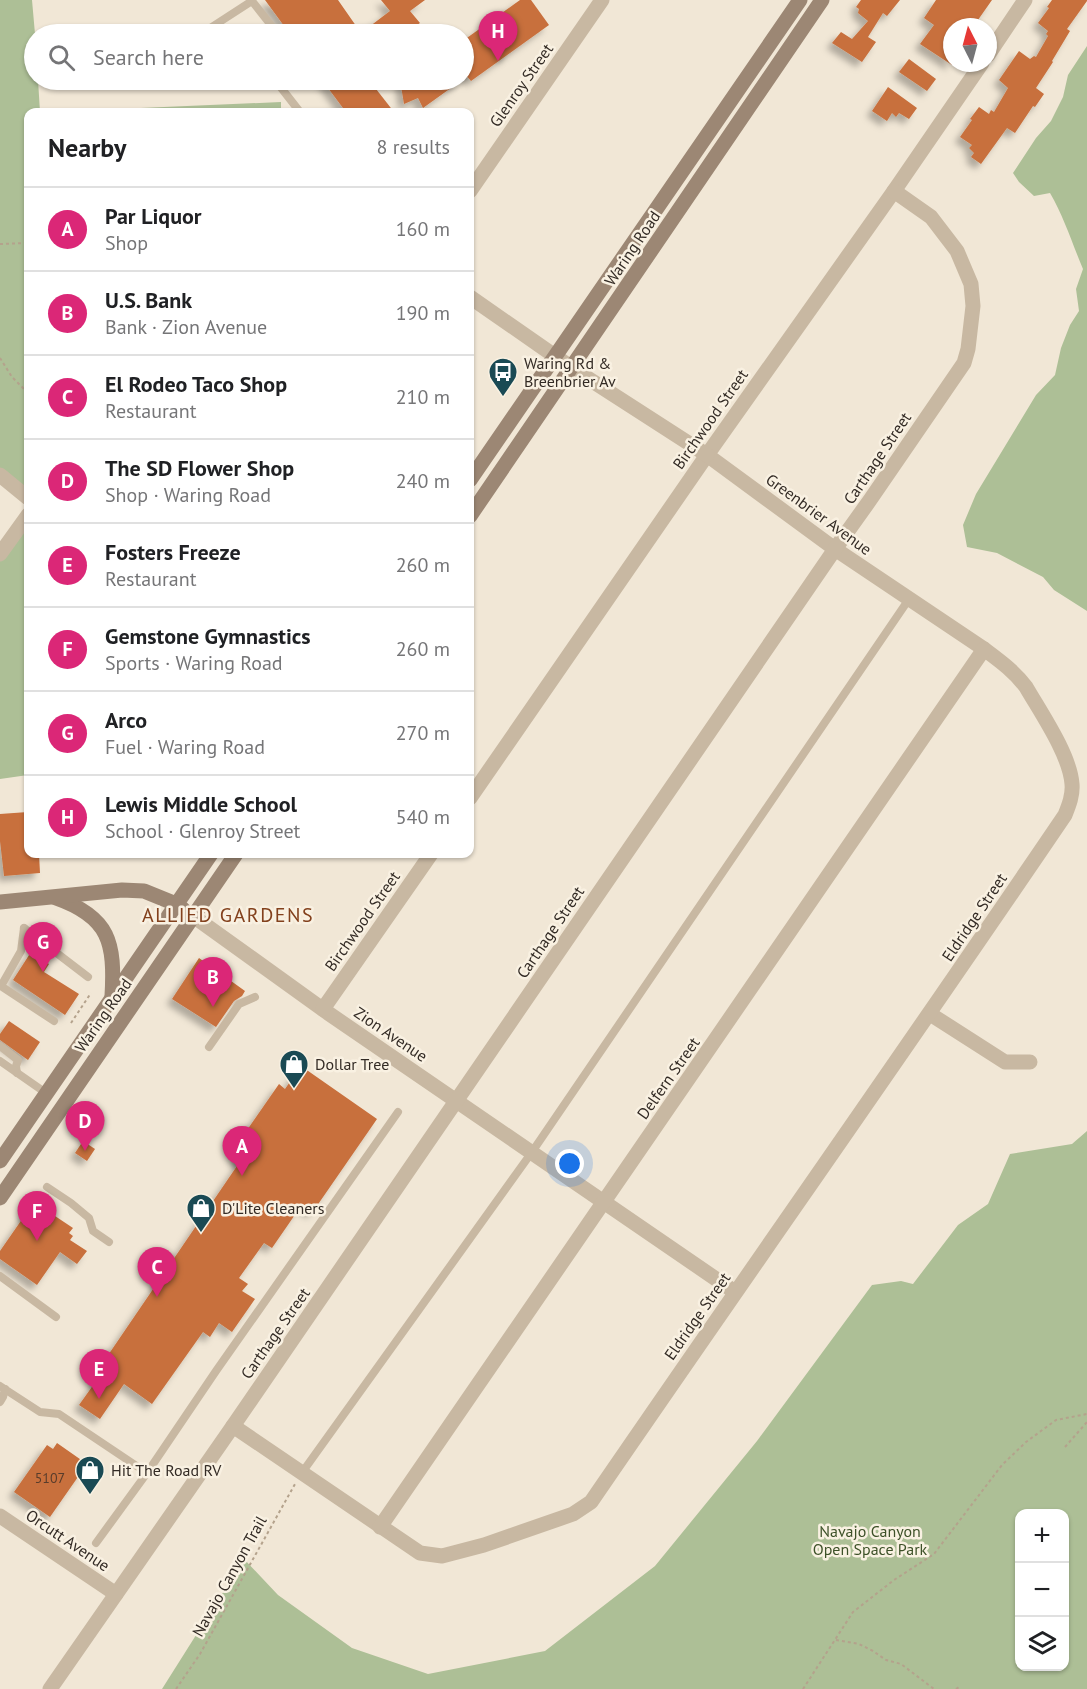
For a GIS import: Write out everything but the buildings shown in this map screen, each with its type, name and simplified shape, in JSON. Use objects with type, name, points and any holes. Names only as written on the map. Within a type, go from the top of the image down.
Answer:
[{"type":"main road","name":"Waring Road","points":[[474,474],[800,0]]},
{"type":"main road","name":"Waring Road","points":[[474,510],[822,0]]},
{"type":"main road","name":"Waring Road","points":[[0,1161],[208,858]]},
{"type":"main road","name":"Waring Road","points":[[0,1198],[233,858]]},
{"type":"main road","name":"Zion Avenue","points":[[0,902],[122,890],[144,891],[176,904],[193,916]]},
{"type":"main road","points":[[52,897],[78,907],[93,917],[101,926],[108,940],[114,968],[112,996]]},
{"type":"street","name":"Glenroy Street","points":[[474,185],[602,0]]},
{"type":"street","points":[[997,42],[1025,0]]},
{"type":"street","name":"Birchwood Street","points":[[474,792],[976,72]]},
{"type":"street","name":"Carthage Street","points":[[50,1689],[964,363],[973,306],[971,284],[957,251],[931,217],[894,191]]},
{"type":"street","name":"Greenbrier Avenue","points":[[474,300],[555,357],[707,455],[835,549],[1006,665],[1026,687],[1068,762],[1072,785],[1071,799],[1065,815]]},
{"type":"street","points":[[0,475],[24,495]]},
{"type":"street","points":[[0,554],[24,521]]},
{"type":"street","name":"Delfern Street","points":[[380,1527],[984,650]]},
{"type":"street","name":"Eldridge Street","points":[[233,1426],[420,1553],[442,1556],[456,1553],[516,1535],[573,1514],[591,1502],[930,1014],[1065,815]]},
{"type":"street","name":"Birchwood Street","points":[[323,1009],[428,858]]},
{"type":"street","name":"Zion Avenue","points":[[193,916],[323,1009],[605,1201],[735,1293]]},
{"type":"street","points":[[930,1014],[1005,1062],[1030,1062]]},
{"type":"street","name":"Orcutt Avenue","points":[[0,1516],[116,1594]]},
{"type":"lane","points":[[216,24],[252,1],[270,24]]},
{"type":"lane","points":[[283,90],[297,108]]},
{"type":"lane","points":[[301,1474],[532,1152],[909,599]]},
{"type":"lane","points":[[54,1021],[1,986],[21,951],[24,928],[88,977]]},
{"type":"lane","points":[[209,1047],[239,1004],[255,997]]},
{"type":"lane","points":[[0,1046],[18,1060],[17,1073]]},
{"type":"lane","points":[[0,1062],[46,1093]]},
{"type":"lane","points":[[96,1543],[398,1112]]},
{"type":"lane","points":[[47,1187],[89,1218],[93,1231],[109,1242]]},
{"type":"lane","points":[[0,1276],[56,1317]]},
{"type":"lane","points":[[2,1388],[40,1412],[59,1414],[147,1473]]},
{"type":"lane","points":[[0,1402],[3,1397],[2,1388]]},
{"type":"path","points":[[0,243],[24,243]]},
{"type":"path","points":[[0,358],[12,377],[24,389]]},
{"type":"path","points":[[71,1023],[91,993]]},
{"type":"path","points":[[803,1689],[853,1612],[894,1580],[934,1554],[1002,1465],[1026,1442],[1056,1420],[1087,1414]]},
{"type":"path","points":[[1065,1447],[1087,1422]]},
{"type":"path","name":"Navajo Canyon Trail","points":[[176,1689],[200,1654],[301,1474]]},
{"type":"path","points":[[836,1640],[859,1644],[886,1659],[901,1664],[934,1689]]},
{"type":"green space","points":[[0,0],[32,0],[34,24],[24,24],[24,90],[39,90],[40,108],[24,108],[24,495],[0,475]]},
{"type":"green space","points":[[1087,46],[1087,611],[1054,590],[1043,577],[997,553],[967,547],[963,525],[976,494],[1036,395],[1055,375],[1061,348],[1070,325],[1079,311],[1076,289],[1083,269],[1060,211],[1050,193],[1034,196],[1013,173],[1036,138],[1051,121],[1063,97],[1068,75]]},
{"type":"green space","points":[[281,102],[281,108],[142,108]]},
{"type":"green space","points":[[24,520],[24,776],[0,779],[0,554]]},
{"type":"green space","name":"Navajo Canyon Open Space Park","points":[[1087,1131],[1087,1689],[162,1689],[244,1559],[278,1595],[352,1648],[428,1674],[545,1651],[655,1566],[757,1441],[872,1285],[901,1281],[913,1284],[958,1225],[988,1204],[1010,1154],[1072,1144]]},
{"type":"place","name":"Lewis Middle School","points":[[498,61]]},
{"type":"place","name":"Waring Rd & Breenbrier Av","points":[[503,398]]},
{"type":"place","name":"Arco","points":[[43,972]]},
{"type":"place","name":"U.S. Bank","points":[[213,1007]]},
{"type":"place","name":"Dollar Tree","points":[[294,1090]]},
{"type":"place","name":"The SD Flower Shop","points":[[85,1151]]},
{"type":"place","name":"Par Liquor","points":[[242,1176]]},
{"type":"place","name":"D'Lite Cleaners","points":[[201,1234]]},
{"type":"place","name":"Gemstone Gymnastics","points":[[37,1241]]},
{"type":"place","name":"El Rodeo Taco Shop","points":[[157,1297]]},
{"type":"place","name":"Fosters Freeze","points":[[99,1399]]},
{"type":"place","name":"Hit The Road RV","points":[[90,1496]]},
{"type":"district","name":"ALLIED GARDENS","points":[[228,915]]}]
